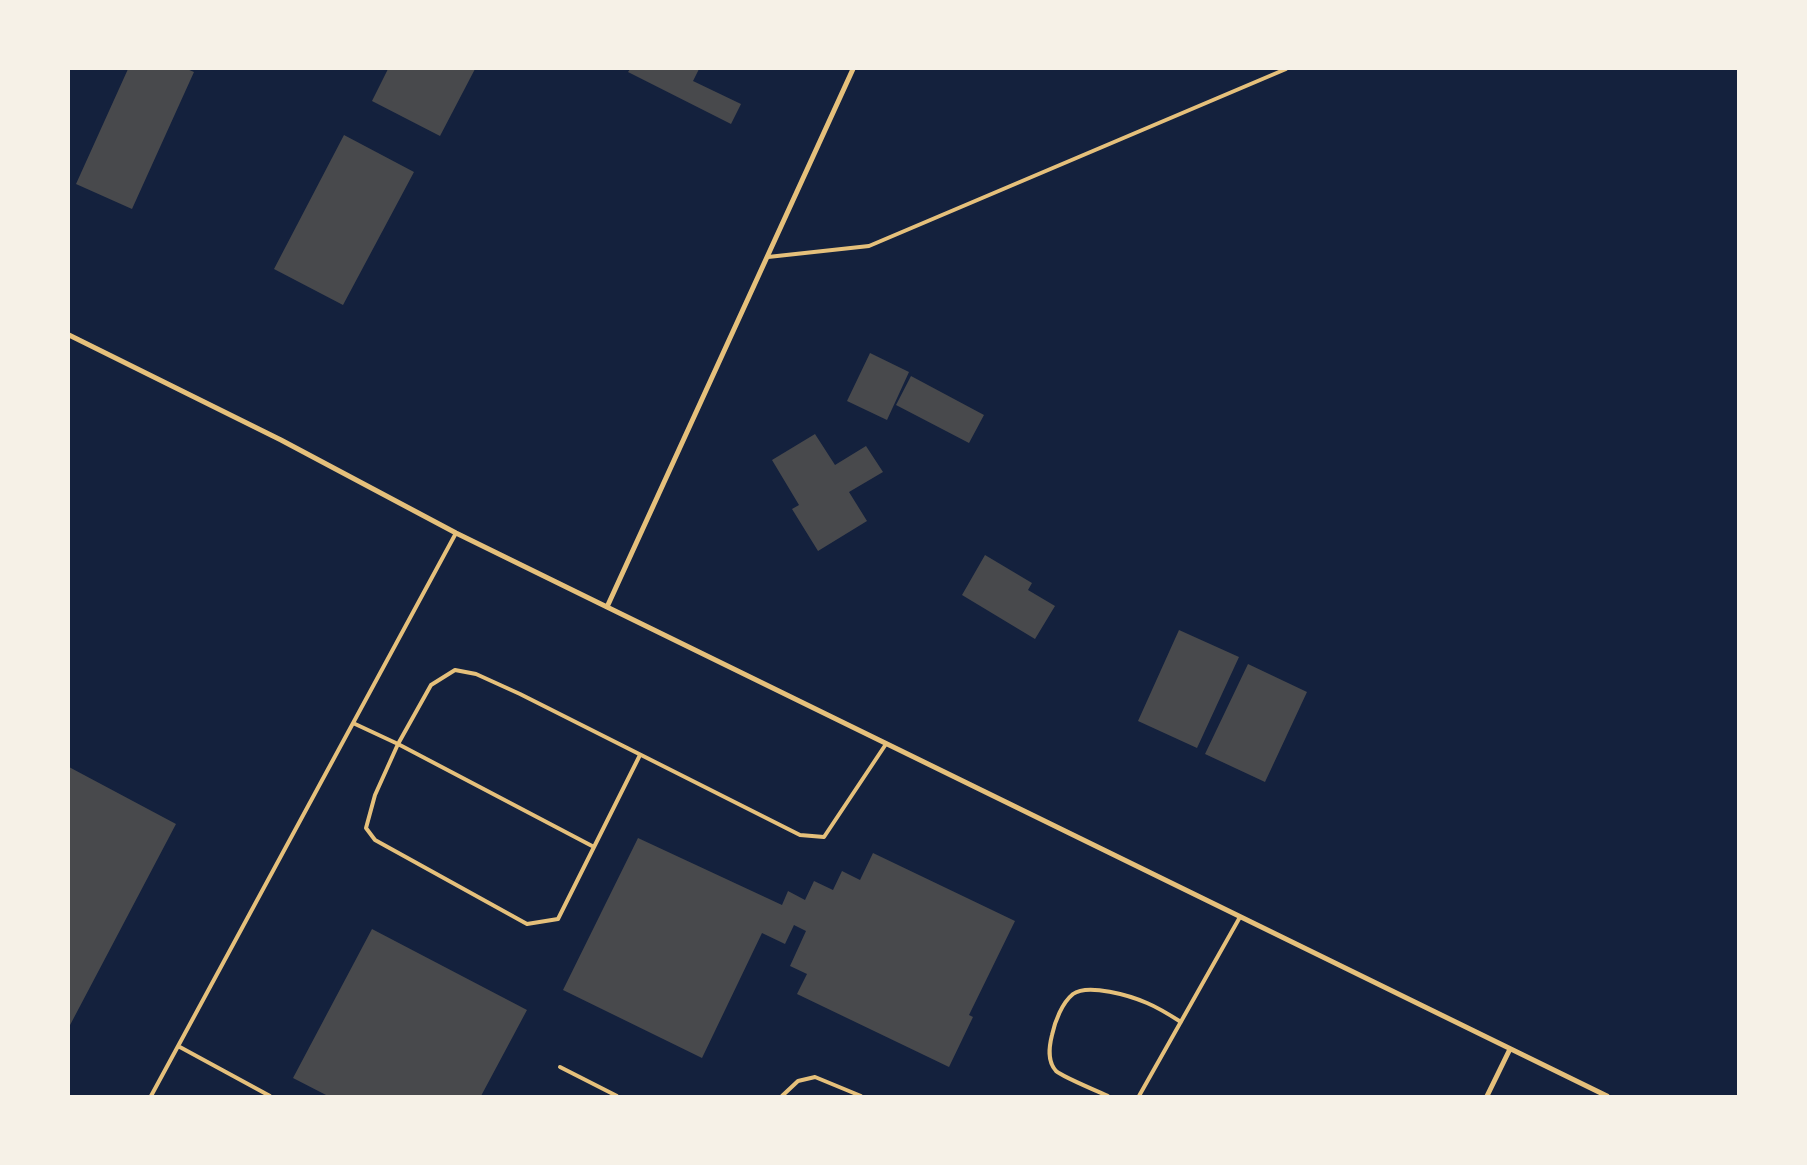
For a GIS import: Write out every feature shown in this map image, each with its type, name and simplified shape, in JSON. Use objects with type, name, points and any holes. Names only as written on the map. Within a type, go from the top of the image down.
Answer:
[{"type":"street","points":[[607,608],[853,69]]},
{"type":"street","points":[[69,335],[281,440],[456,533],[607,608],[1606,1096]]},
{"type":"street","points":[[1487,1096],[1510,1049]]},
{"type":"lane","points":[[768,257],[869,246],[1286,69]]},
{"type":"lane","points":[[150,1096],[456,533]]},
{"type":"lane","points":[[640,755],[558,919],[527,924],[375,840],[366,828],[375,794],[398,744],[431,685],[455,670],[476,674],[520,694],[800,836],[824,837],[886,744]]},
{"type":"lane","points":[[353,723],[398,744],[594,847]]},
{"type":"lane","points":[[1139,1096],[1240,917]]},
{"type":"lane","points":[[1108,1096],[1056,1071],[1049,1055],[1054,1025],[1064,1006],[1074,994],[1087,990],[1104,991],[1130,997],[1148,1004],[1181,1022]]},
{"type":"lane","points":[[178,1046],[270,1096]]},
{"type":"lane","points":[[560,1067],[617,1096]]},
{"type":"lane","points":[[782,1096],[798,1081],[816,1077],[862,1096]]},
{"type":"building","points":[[128,69],[187,69],[194,72],[132,209],[76,184]]},
{"type":"building","points":[[388,69],[475,69],[440,136],[372,101]]},
{"type":"building","points":[[630,69],[699,69],[693,81],[741,104],[731,124],[628,72]]},
{"type":"building","points":[[344,135],[414,172],[343,305],[274,269]]},
{"type":"building","points":[[870,353],[909,372],[887,420],[847,401]]},
{"type":"building","points":[[911,376],[984,415],[969,443],[896,405]]},
{"type":"building","points":[[815,434],[835,465],[866,446],[883,472],[849,492],[867,521],[818,551],[792,509],[799,505],[772,460]]},
{"type":"building","points":[[985,555],[1032,583],[1028,590],[1055,606],[1035,639],[962,595]]},
{"type":"building","points":[[1179,630],[1239,657],[1197,748],[1138,721]]},
{"type":"building","points":[[1248,664],[1307,692],[1265,782],[1205,754]]},
{"type":"building","points":[[69,767],[176,824],[69,1027]]},
{"type":"building","points":[[638,838],[782,905],[788,891],[805,900],[814,881],[833,890],[842,871],[860,880],[873,853],[1015,921],[969,1015],[973,1017],[949,1067],[797,994],[807,974],[790,966],[806,931],[794,925],[785,944],[762,933],[702,1058],[563,990]]},
{"type":"building","points":[[372,929],[527,1010],[481,1096],[328,1096],[293,1078]]}]
